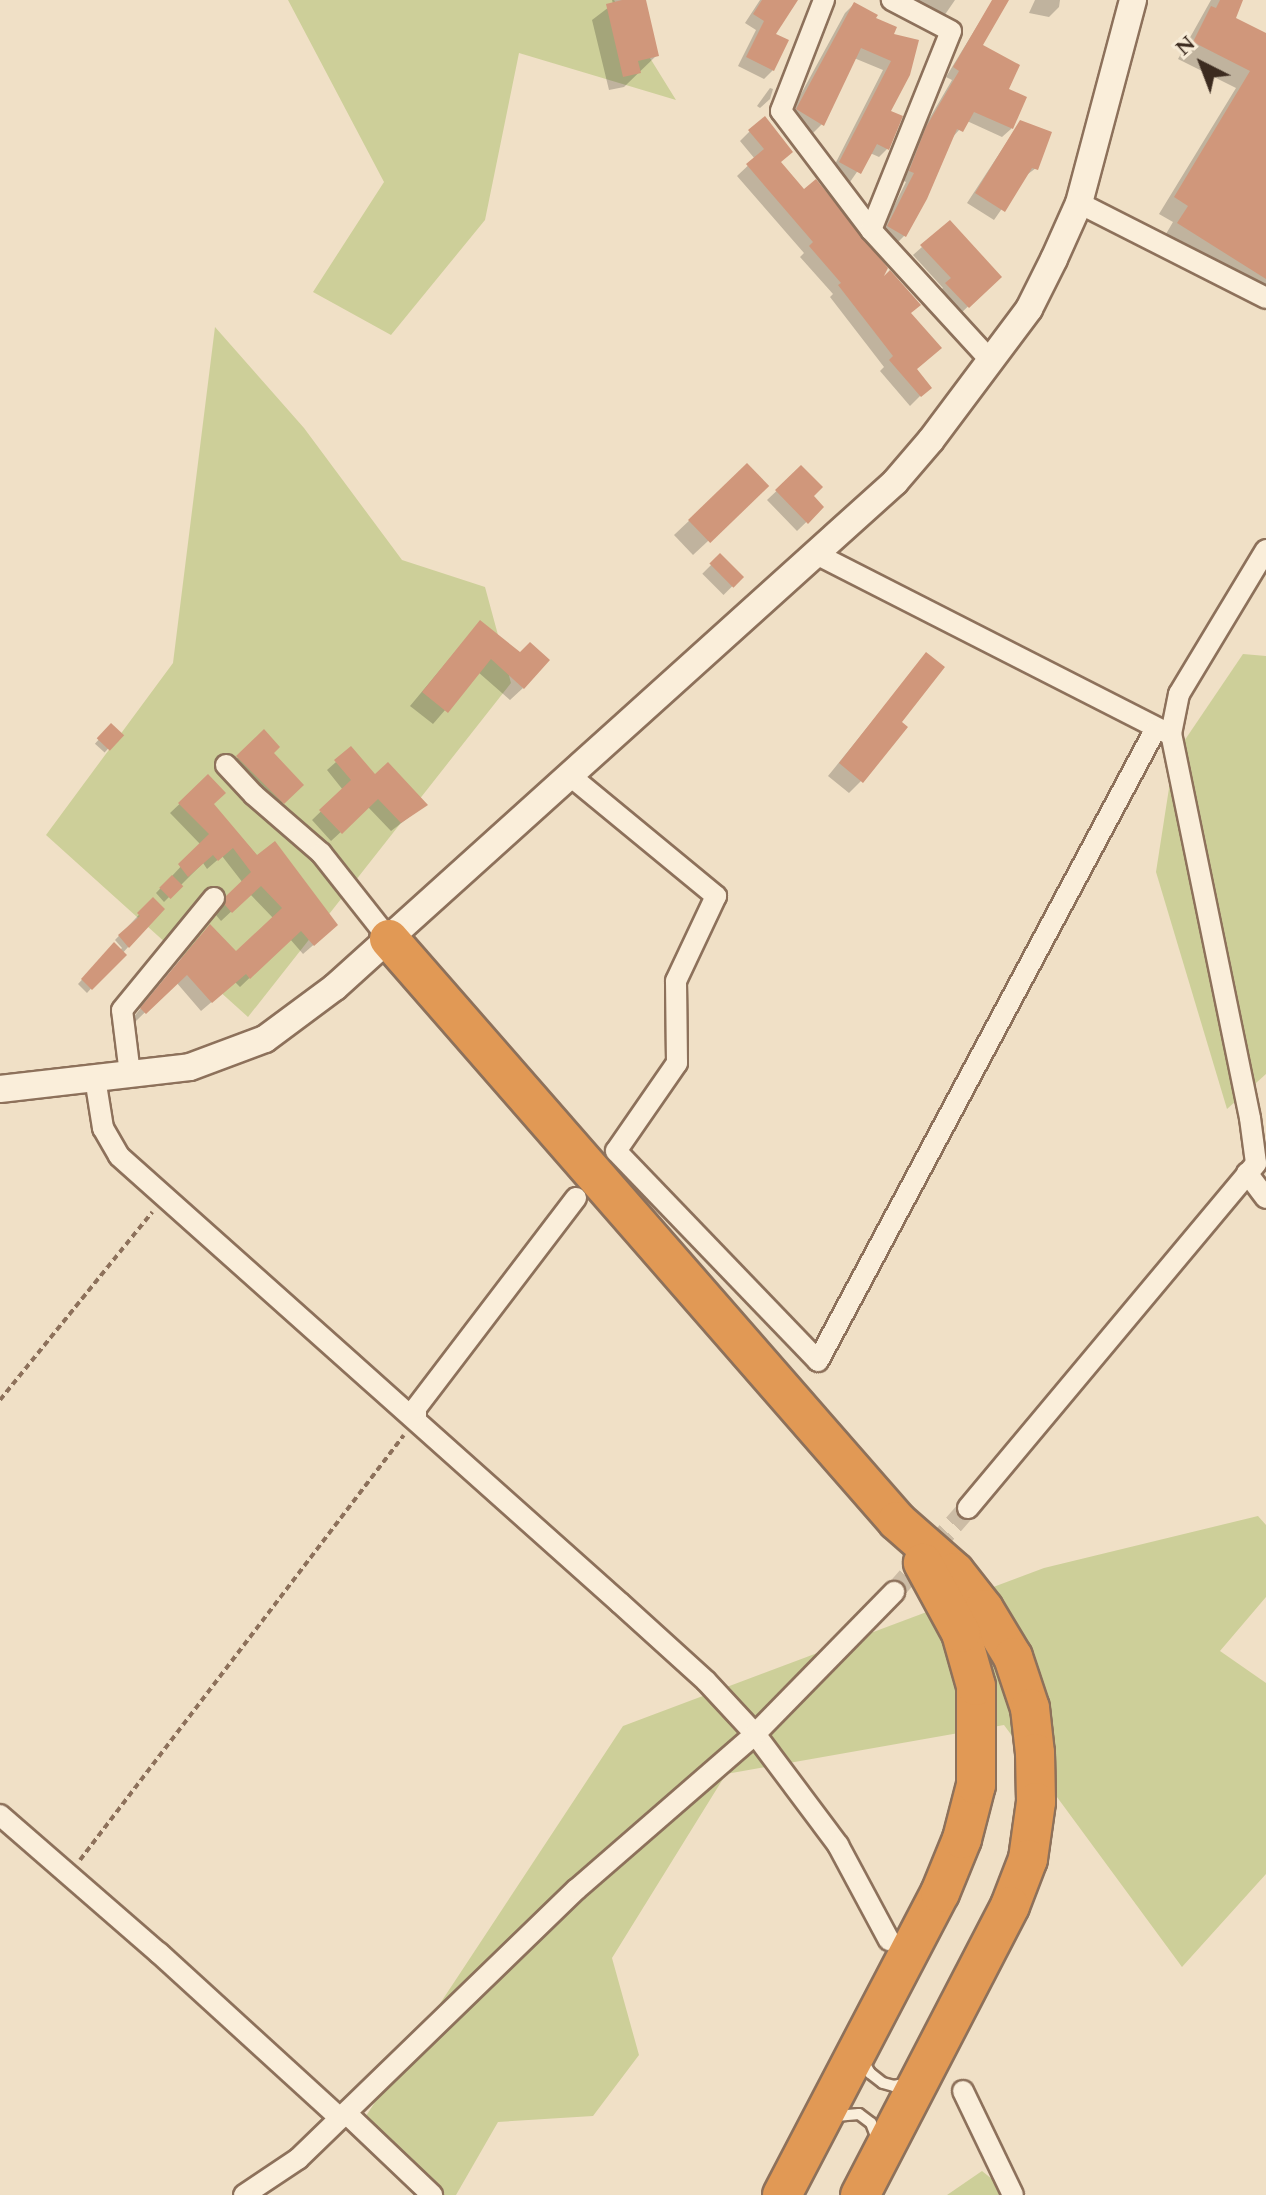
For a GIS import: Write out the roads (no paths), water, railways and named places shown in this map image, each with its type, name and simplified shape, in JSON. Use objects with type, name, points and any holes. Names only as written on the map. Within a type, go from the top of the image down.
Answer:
[{"type":"highway","points":[[389,939],[897,1521],[955,1572],[984,1609],[1013,1657],[1030,1708],[1035,1753],[1036,1802],[1028,1859],[1010,1906],[868,2180]]},
{"type":"highway","points":[[782,2195],[940,1893],[962,1839],[976,1785],[976,1686],[961,1633],[897,1521]]},
{"type":"street","points":[[824,0],[781,111],[871,230],[991,361]]},
{"type":"street","points":[[871,230],[951,31],[892,0]]},
{"type":"street","points":[[0,1089],[190,1067],[265,1039],[335,987],[895,482],[1029,309],[1079,203],[1133,0]]},
{"type":"street","points":[[1079,203],[1266,298]]},
{"type":"street","points":[[568,774],[716,896],[676,981],[677,1063],[616,1151],[818,1361],[1163,732],[1179,694],[1266,550]]},
{"type":"street","points":[[816,554],[1163,732],[1258,1113],[1256,1163],[968,1508]]},
{"type":"street","points":[[226,765],[254,795],[321,853],[389,939]]},
{"type":"street","points":[[130,1074],[122,1010],[214,898]]},
{"type":"street","points":[[95,1078],[103,1128],[110,1145],[164,1197],[706,1681],[755,1734],[838,1845],[889,1940]]},
{"type":"street","points":[[1247,1173],[1266,1198]]},
{"type":"street","points":[[416,1420],[416,1408],[576,1198]]},
{"type":"street","points":[[244,2195],[298,2159],[577,1889],[755,1734],[894,1592]]},
{"type":"street","points":[[0,1815],[432,2195]]},
{"type":"street","points":[[963,2091],[1013,2195]]},
{"type":"lane","points":[[862,2043],[864,2061],[870,2073],[883,2083],[907,2084],[922,2071]]},
{"type":"lane","points":[[815,2132],[836,2116],[859,2114],[871,2123],[878,2135],[868,2180]]},
{"type":"tunnel","points":[[894,1592],[968,1508]]}]
